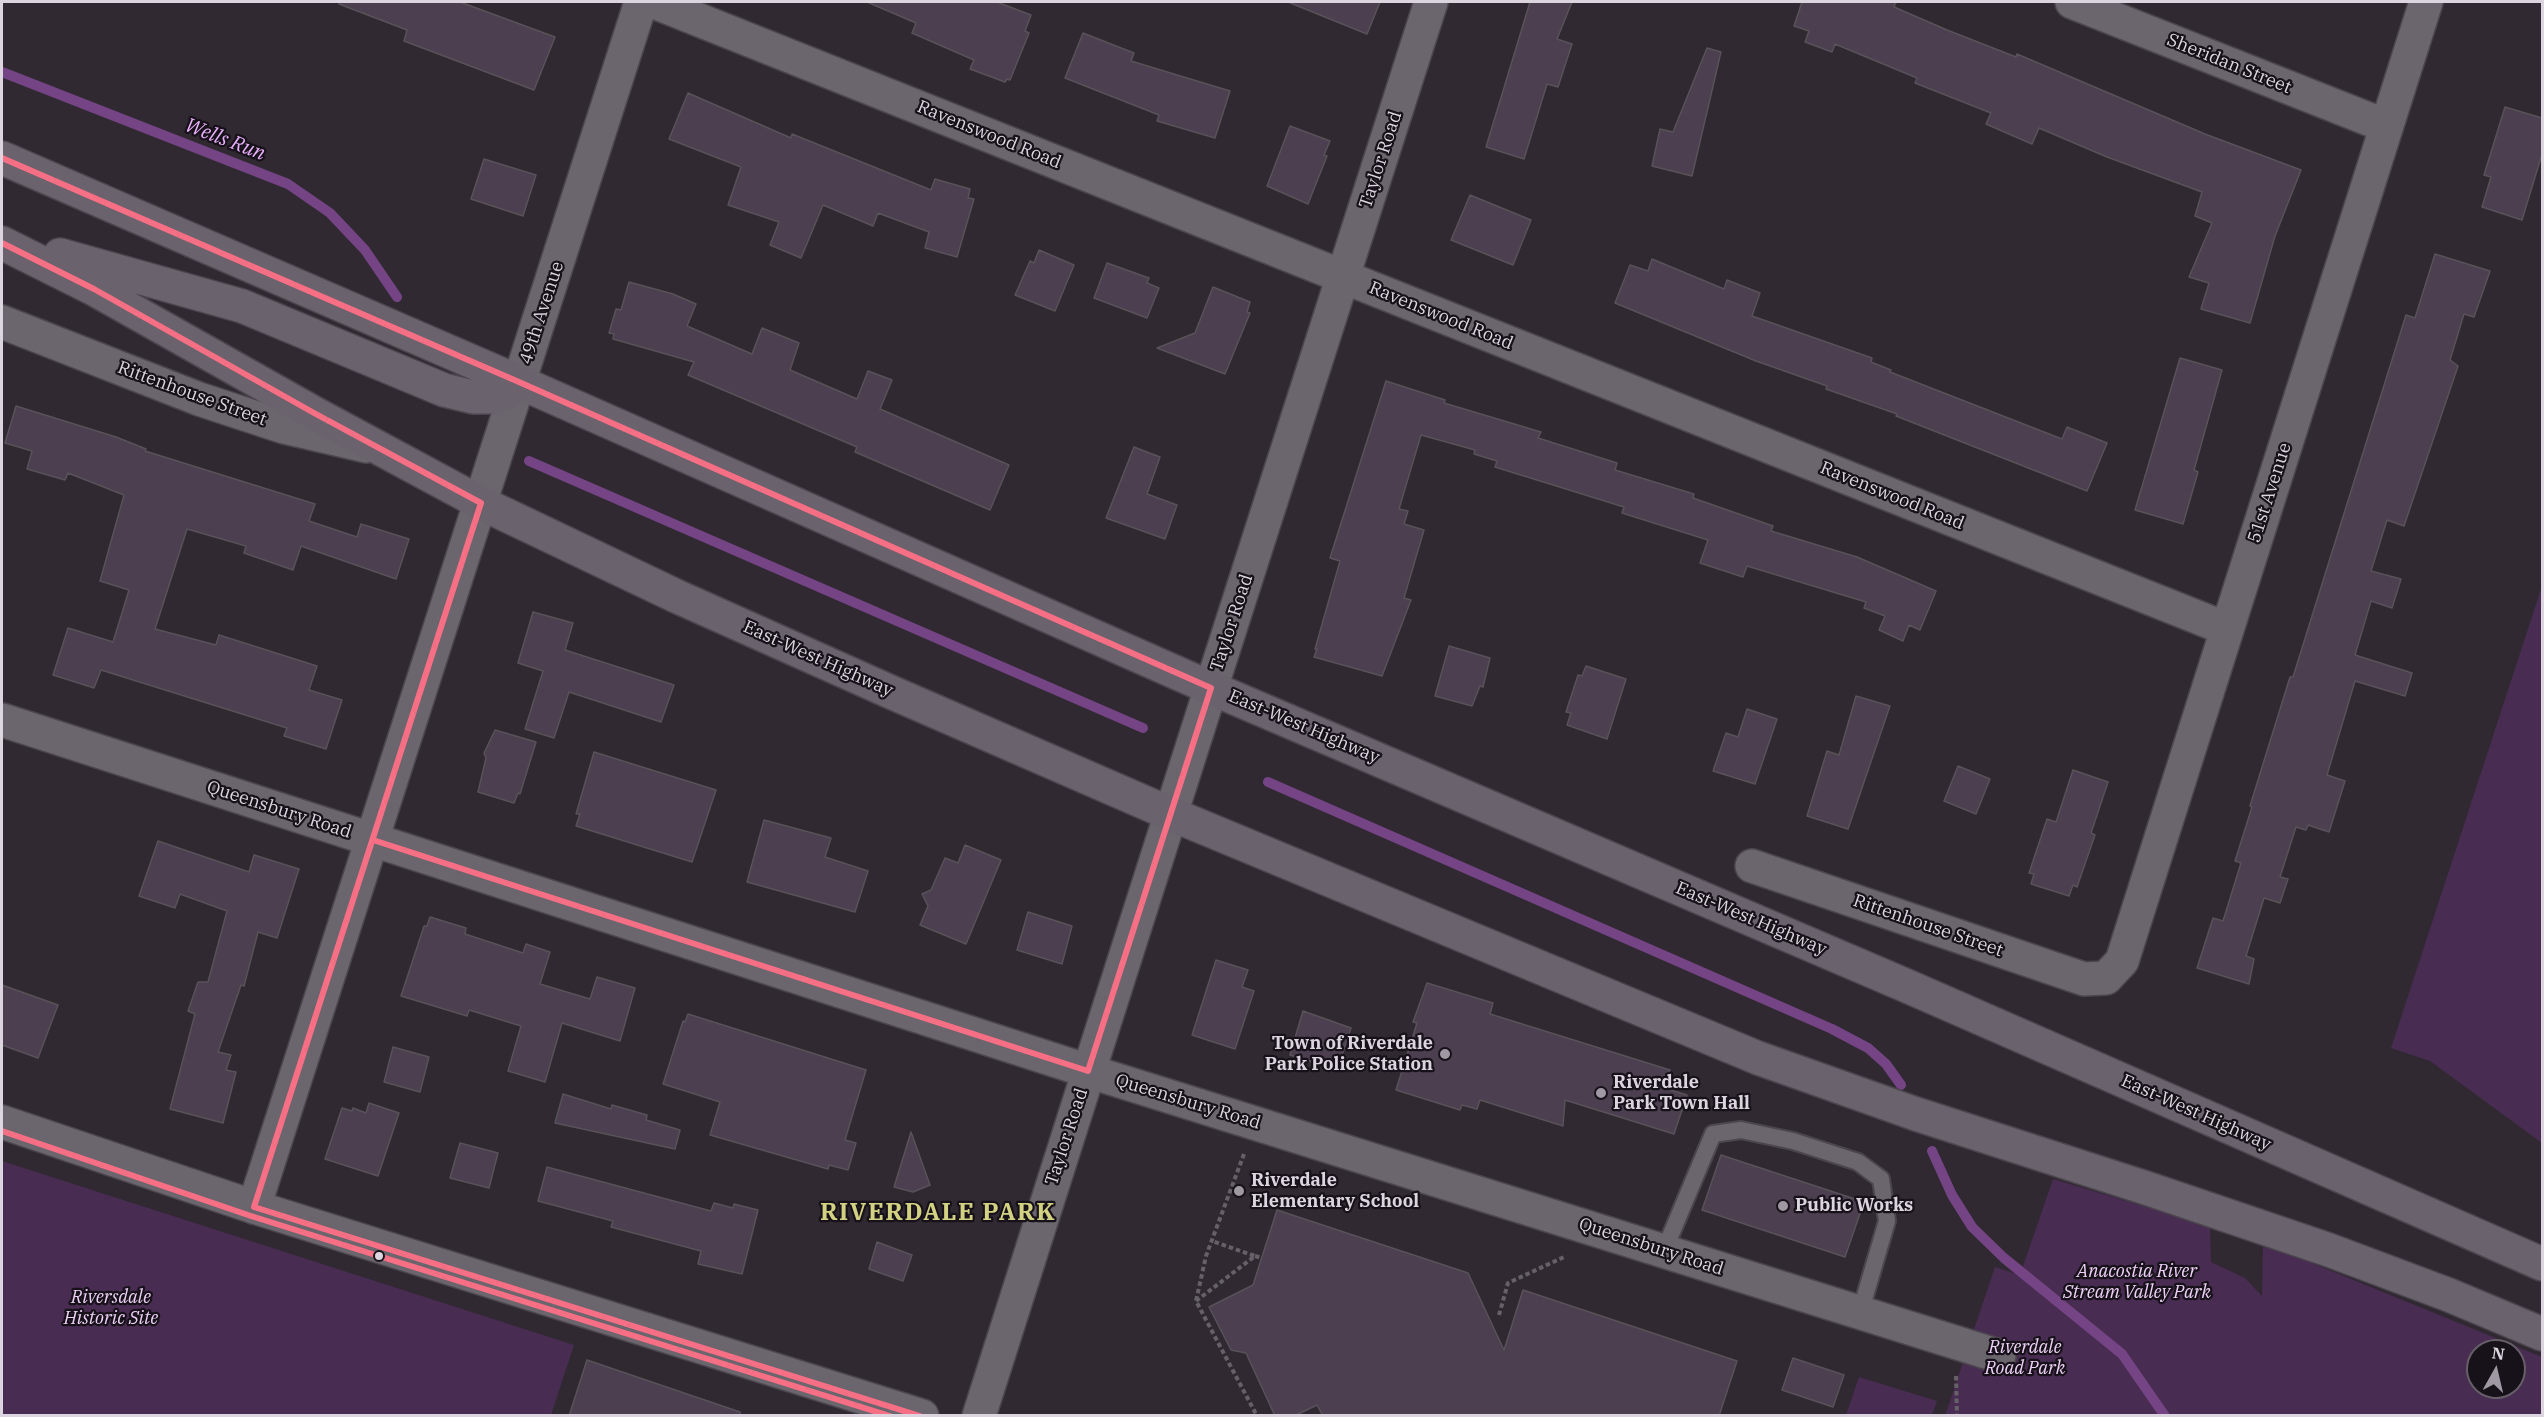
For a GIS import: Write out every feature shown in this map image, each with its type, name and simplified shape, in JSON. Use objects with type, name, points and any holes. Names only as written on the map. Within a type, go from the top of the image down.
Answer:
[{"type":"main road","name":"East-West Highway","points":[[2,158],[519,382],[1211,688],[1852,963],[2542,1264]]},
{"type":"main road","points":[[2,237],[88,264],[242,306],[444,390],[473,397],[494,397],[508,392],[519,382]]},
{"type":"main road","name":"East-West Highway","points":[[2,243],[94,289],[314,413],[481,503],[676,596],[1171,813],[1758,1058],[1895,1107],[2329,1250],[2449,1295],[2542,1334]]},
{"type":"street","name":"49th Avenue","points":[[254,1207],[641,2]]},
{"type":"street","name":"Ravenswood Road","points":[[654,2],[2227,629]]},
{"type":"street","name":"Taylor Road","points":[[979,1416],[1431,2]]},
{"type":"street","name":"Sheridan Street","points":[[2072,2],[2386,126]]},
{"type":"street","name":"51st Avenue","points":[[2106,978],[2122,961],[2426,2]]},
{"type":"street","name":"Rittenhouse Street","points":[[2,322],[199,399],[284,427],[387,451]]},
{"type":"street","name":"Queensbury Road","points":[[2,720],[1088,1071],[1999,1356]]},
{"type":"street","name":"Rittenhouse Street","points":[[1752,866],[2084,979],[2106,978]]},
{"type":"street","points":[[2,1122],[254,1207],[922,1416]]},
{"type":"lane","points":[[1664,1251],[1713,1134],[1742,1130],[1793,1141],[1858,1162],[1881,1179],[1887,1221],[1860,1313]]},
{"type":"path","points":[[1245,1151],[1212,1241],[1196,1300],[1257,1416]]},
{"type":"path","points":[[1212,1241],[1262,1258]]},
{"type":"path","points":[[1196,1300],[1255,1256]]},
{"type":"path","points":[[1499,1315],[1508,1283],[1564,1257]]},
{"type":"green space","points":[[2542,586],[2542,1143],[2430,1061],[2391,1048]]},
{"type":"green space","name":"Riversdale Historic Site","points":[[2,1161],[574,1345],[551,1415],[2,1415]]},
{"type":"green space","name":"Anacostia River Stream Valley Park","points":[[2053,1179],[2210,1226],[2211,1262],[2245,1278],[2262,1296],[2263,1243],[2498,1339],[2466,1339],[2466,1399],[2526,1399],[2526,1350],[2542,1357],[2542,1415],[1945,1416],[1995,1267],[2020,1275]]},
{"type":"green space","points":[[1859,1377],[1937,1401],[1932,1415],[1846,1415]]},
{"type":"building","points":[[339,2],[460,2],[555,37],[534,90],[404,41],[407,30],[339,4]]},
{"type":"building","points":[[867,2],[997,2],[1031,15],[1025,31],[1029,33],[1010,80],[1007,79],[1005,82],[970,69],[974,60],[912,33],[916,23]]},
{"type":"building","points":[[1288,2],[1380,2],[1367,34]]},
{"type":"building","points":[[1530,2],[1572,2],[1557,39],[1572,44],[1558,87],[1547,84],[1524,159],[1486,147]]},
{"type":"building","points":[[1802,2],[1896,2],[1894,7],[1947,30],[2016,57],[2017,54],[2205,134],[2301,170],[2275,236],[2250,323],[2201,309],[2209,283],[2189,277],[2212,223],[2195,216],[2202,192],[2107,157],[2039,128],[2032,144],[1986,124],[1991,113],[1915,83],[1917,78],[1835,44],[1832,52],[1805,42],[1809,31],[1794,26]]},
{"type":"building","points":[[1083,33],[1134,53],[1131,61],[1230,91],[1215,138],[1157,121],[1159,115],[1065,78]]},
{"type":"building","points":[[1707,48],[1721,52],[1692,176],[1652,166],[1660,129],[1673,132]]},
{"type":"building","points":[[688,93],[791,138],[792,134],[931,190],[935,179],[970,189],[968,198],[974,199],[957,257],[925,248],[929,232],[878,213],[873,226],[823,205],[801,258],[770,245],[779,222],[728,205],[741,167],[669,139]]},
{"type":"building","points":[[2505,107],[2542,118],[2542,154],[2522,220],[2482,207],[2491,177],[2484,175]]},
{"type":"building","points":[[1290,126],[1330,141],[1324,155],[1327,156],[1308,204],[1267,186]]},
{"type":"building","points":[[484,159],[536,175],[523,216],[471,199]]},
{"type":"building","points":[[1470,195],[1531,220],[1513,265],[1451,240]]},
{"type":"building","points":[[1039,250],[1074,265],[1055,311],[1015,295],[1030,261],[1034,263]]},
{"type":"building","points":[[2435,254],[2490,271],[2474,317],[2464,314],[2450,360],[2458,366],[2404,526],[2387,520],[2371,571],[2401,579],[2392,608],[2371,601],[2355,655],[2412,673],[2405,696],[2355,681],[2327,775],[2345,781],[2329,832],[2308,825],[2306,830],[2296,827],[2280,877],[2288,879],[2280,903],[2264,898],[2246,956],[2254,959],[2249,984],[2197,968],[2213,918],[2223,921],[2241,863],[2235,861],[2252,807],[2250,806],[2290,677],[2293,677],[2406,315],[2415,318]]},
{"type":"building","points":[[1652,259],[1724,289],[1727,280],[1760,293],[1752,316],[1872,358],[1871,362],[1891,370],[1890,372],[2062,439],[2067,427],[2107,443],[2087,491],[1896,416],[1897,414],[1826,389],[1827,386],[1756,361],[1615,303],[1630,265],[1648,271]]},
{"type":"building","points":[[1107,263],[1149,278],[1147,283],[1159,288],[1147,318],[1094,298]]},
{"type":"building","points":[[629,282],[673,294],[696,304],[687,326],[752,354],[762,328],[799,343],[790,370],[857,399],[868,371],[892,380],[880,409],[1009,465],[990,510],[855,452],[857,447],[688,375],[694,362],[613,339],[614,334],[609,333],[616,309],[621,310]]},
{"type":"building","points":[[1213,287],[1250,302],[1247,312],[1250,313],[1225,374],[1157,348],[1195,333]]},
{"type":"building","points":[[2180,358],[2222,370],[2194,470],[2198,472],[2183,524],[2135,510]]},
{"type":"building","points":[[1386,381],[1445,400],[1444,403],[1541,432],[1538,438],[1617,463],[1615,470],[1694,494],[1693,498],[1773,526],[1771,531],[1857,557],[1936,591],[1920,630],[1909,625],[1903,641],[1879,630],[1885,616],[1864,608],[1866,602],[1747,566],[1743,577],[1700,563],[1708,540],[1622,513],[1624,507],[1495,467],[1497,461],[1474,454],[1475,450],[1421,435],[1399,509],[1408,511],[1404,524],[1424,530],[1404,598],[1411,600],[1382,676],[1314,657],[1340,561],[1330,558]]},
{"type":"building","points":[[16,406],[116,437],[146,449],[145,451],[315,504],[309,521],[357,537],[361,524],[409,539],[396,579],[301,546],[293,570],[244,553],[246,546],[187,529],[155,629],[216,645],[219,635],[317,666],[309,690],[342,700],[326,749],[284,736],[287,728],[101,670],[94,688],[53,675],[68,628],[113,642],[129,590],[100,581],[124,495],[68,473],[65,480],[27,469],[32,451],[5,443]]},
{"type":"building","points":[[1134,447],[1160,457],[1147,494],[1177,505],[1165,539],[1106,518]]},
{"type":"building","points":[[533,612],[573,623],[565,650],[674,685],[661,722],[569,692],[554,738],[525,729],[543,671],[518,663]]},
{"type":"building","points":[[1449,646],[1490,658],[1483,687],[1480,686],[1472,706],[1435,696]]},
{"type":"building","points":[[1586,666],[1626,679],[1607,739],[1567,725],[1571,713],[1566,712],[1578,675],[1582,676]]},
{"type":"building","points":[[1856,696],[1890,706],[1848,829],[1807,816],[1827,751],[1839,755]]},
{"type":"building","points":[[1747,709],[1777,719],[1755,784],[1713,771],[1726,733],[1738,737]]},
{"type":"building","points":[[495,730],[536,742],[520,794],[518,793],[514,803],[478,792],[486,758],[484,753]]},
{"type":"building","points":[[594,752],[716,790],[692,862],[576,826],[580,814],[576,814]]},
{"type":"building","points":[[1958,766],[1990,779],[1976,814],[1944,801]]},
{"type":"building","points":[[2073,770],[2108,782],[2091,833],[2095,835],[2077,887],[2073,885],[2069,896],[2031,884],[2034,874],[2029,873],[2047,819],[2056,822]]},
{"type":"building","points":[[764,820],[831,838],[825,857],[868,871],[855,912],[747,882]]},
{"type":"building","points":[[158,841],[249,872],[254,855],[299,869],[277,938],[258,932],[244,986],[241,985],[218,1052],[231,1055],[226,1070],[236,1072],[223,1123],[170,1109],[195,1014],[188,1011],[198,982],[208,982],[227,911],[180,894],[175,908],[139,896]]},
{"type":"building","points":[[965,845],[1001,860],[966,944],[920,925],[928,906],[922,894],[931,890],[945,858],[958,863]]},
{"type":"building","points":[[1028,912],[1072,926],[1062,964],[1017,950]]},
{"type":"building","points":[[430,917],[466,928],[465,934],[523,953],[526,944],[550,952],[540,984],[590,999],[597,977],[635,988],[620,1041],[562,1023],[545,1082],[508,1071],[521,1026],[469,1010],[467,1016],[401,996],[424,926],[427,926]]},
{"type":"building","points":[[1216,960],[1248,970],[1242,987],[1254,991],[1235,1049],[1192,1035]]},
{"type":"building","points":[[1427,983],[1493,1003],[1490,1014],[1670,1070],[1664,1088],[1687,1095],[1674,1134],[1565,1100],[1563,1126],[1480,1100],[1477,1109],[1462,1105],[1460,1110],[1396,1090],[1417,1023],[1413,1022]]},
{"type":"building","points":[[2,985],[58,1005],[38,1058],[2,1045]]},
{"type":"building","points":[[1303,1011],[1351,1028],[1337,1070],[1290,1055]]},
{"type":"building","points":[[688,1014],[866,1070],[845,1140],[856,1143],[848,1170],[829,1165],[828,1169],[710,1135],[720,1102],[663,1084],[683,1021],[685,1022]]},
{"type":"building","points":[[393,1047],[429,1057],[420,1092],[384,1082]]},
{"type":"building","points":[[563,1094],[611,1109],[612,1105],[647,1115],[646,1120],[680,1130],[675,1149],[555,1123]]},
{"type":"building","points":[[369,1103],[399,1113],[378,1176],[325,1159],[342,1108],[352,1111],[353,1108],[366,1113]]},
{"type":"building","points":[[911,1132],[930,1185],[913,1192],[894,1187]]},
{"type":"building","points":[[460,1143],[498,1153],[489,1188],[450,1178]]},
{"type":"building","name":"Public Works","points":[[1721,1155],[1864,1202],[1845,1257],[1702,1210]]},
{"type":"building","points":[[547,1167],[711,1211],[714,1203],[733,1208],[734,1204],[758,1210],[742,1274],[698,1264],[701,1251],[611,1227],[613,1221],[538,1201]]},
{"type":"building","points":[[1277,1210],[1468,1273],[1504,1350],[1523,1290],[1737,1361],[1719,1416],[1323,1416],[1317,1405],[1294,1416],[1275,1416],[1246,1353],[1231,1350],[1209,1307],[1253,1285]]},
{"type":"building","points":[[877,1242],[912,1255],[903,1281],[869,1269]]},
{"type":"building","points":[[1793,1358],[1844,1375],[1833,1407],[1782,1390]]},
{"type":"building","points":[[587,1360],[740,1412],[740,1416],[569,1416]]},
{"type":"waterway","name":"Wells Run","points":[[2,72],[288,184],[330,213],[365,250],[397,297]]},
{"type":"waterway","points":[[529,461],[1143,728]]},
{"type":"waterway","points":[[1268,782],[1832,1029],[1868,1048],[1886,1064],[1901,1085]]},
{"type":"waterway","name":"Wells Run","points":[[1932,1151],[1952,1195],[1972,1227],[2004,1258],[2122,1354],[2165,1416]]},
{"type":"transit line","points":[[2,158],[519,382],[1211,688],[1088,1071],[373,840]]},
{"type":"transit line","points":[[2,243],[94,289],[314,413],[481,503],[254,1207]]},
{"type":"transit line","points":[[2,1131],[251,1216],[890,1416]]},
{"type":"transit line","points":[[254,1207],[920,1416]]},
{"type":"place","name":"Town of Riverdale Park Police Station","points":[[1445,1054]]},
{"type":"place","name":"Riverdale Park Town Hall","points":[[1601,1093]]},
{"type":"place","name":"Riverdale Elementary School","points":[[1239,1191]]},
{"type":"place","name":"Public Works","points":[[1783,1206]]},
{"type":"district","name":"RIVERDALE PARK","points":[[938,1213]]},
{"type":"park label","name":"Riverdale Road Park","points":[[2025,1358]]}]
